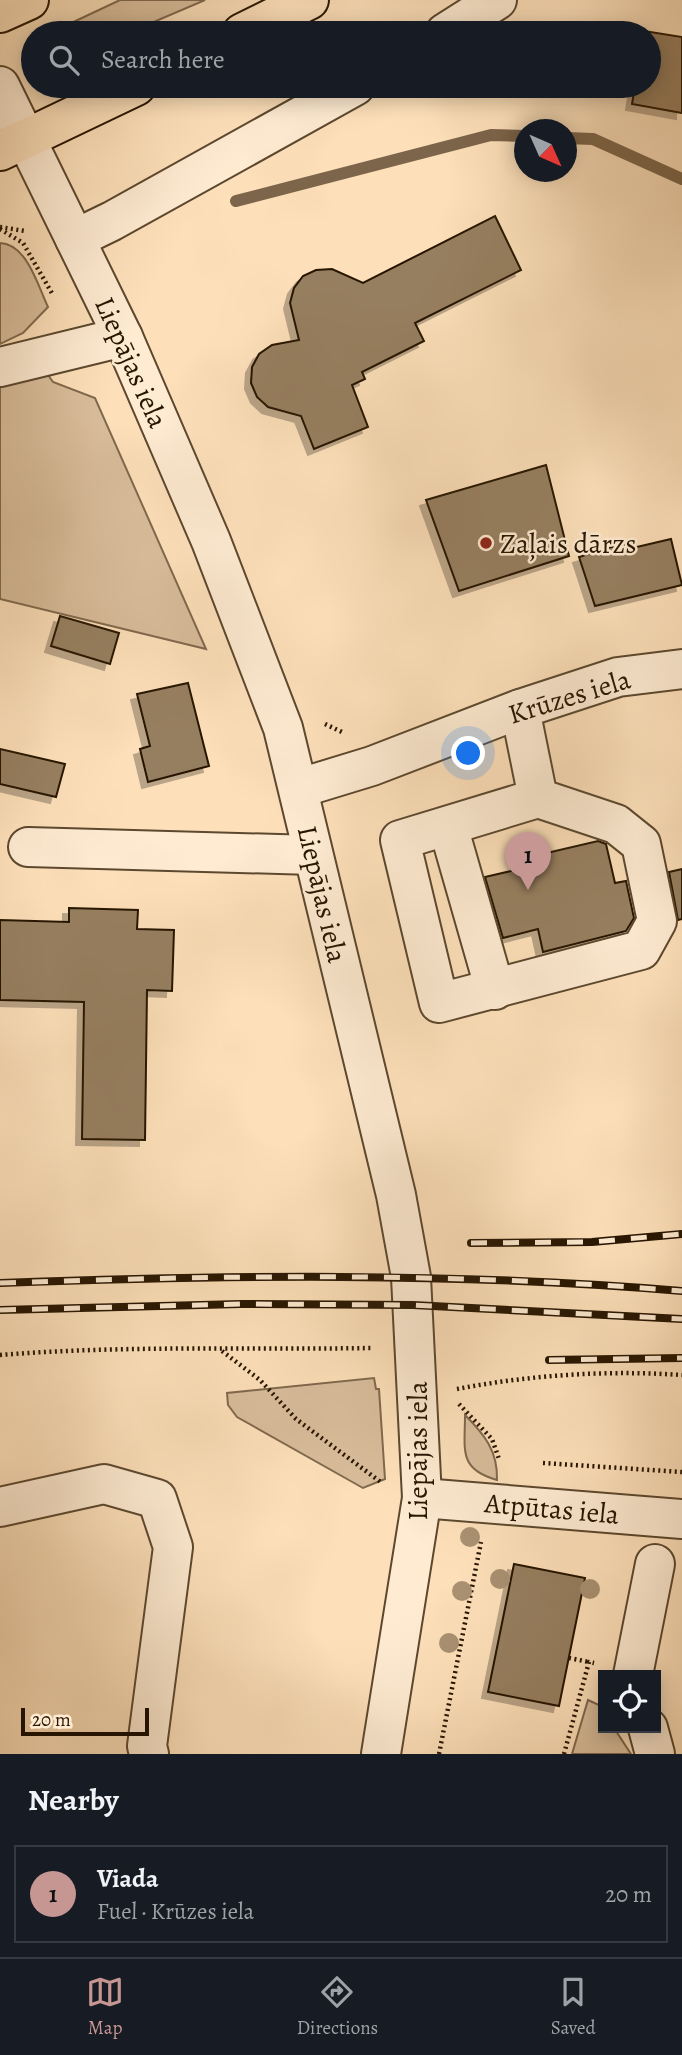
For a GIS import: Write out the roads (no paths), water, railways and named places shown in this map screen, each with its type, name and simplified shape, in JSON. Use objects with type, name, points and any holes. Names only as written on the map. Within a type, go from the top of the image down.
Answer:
[{"type":"highway","points":[[0,13],[29,0]]},
{"type":"highway","points":[[266,21],[309,0]]},
{"type":"highway","points":[[13,145],[110,98]]},
{"type":"street","points":[[464,21],[497,0]]},
{"type":"street","name":"Liepājas iela","points":[[0,86],[13,145],[75,239],[123,337],[211,541],[283,729],[300,789],[313,855],[406,1241],[412,1296],[422,1497],[381,1754]]},
{"type":"street","points":[[75,239],[333,98]]},
{"type":"street","points":[[0,367],[123,337]]},
{"type":"street","name":"Krūzes iela","points":[[300,789],[372,766],[520,709],[618,677],[682,669]]},
{"type":"street","points":[[520,709],[538,798]]},
{"type":"street","points":[[538,798],[616,824],[641,844],[657,921],[641,950],[439,1003],[400,840],[538,798]]},
{"type":"street","points":[[448,826],[495,990]]},
{"type":"street","points":[[28,847],[313,855]]},
{"type":"street","points":[[0,1507],[104,1484],[157,1499],[173,1547],[147,1746],[149,1754]]},
{"type":"street","name":"Atpūtas iela","points":[[422,1497],[682,1519]]},
{"type":"street","points":[[634,1670],[655,1564]]},
{"type":"street","points":[[649,1733],[655,1754]]},
{"type":"waterway","points":[[236,201],[491,135],[514,136]]},
{"type":"waterway","points":[[577,138],[593,139],[682,179]]},
{"type":"railway","points":[[471,1243],[592,1242],[682,1234]]},
{"type":"railway","points":[[0,1283],[341,1277],[512,1281],[682,1291]]},
{"type":"railway","points":[[0,1310],[241,1304],[413,1305],[682,1319]]},
{"type":"railway","points":[[549,1360],[682,1358]]},
{"type":"place","name":"Zaļais dārzs","points":[[486,543]]},
{"type":"place","name":"Viada","points":[[528,890]]}]
